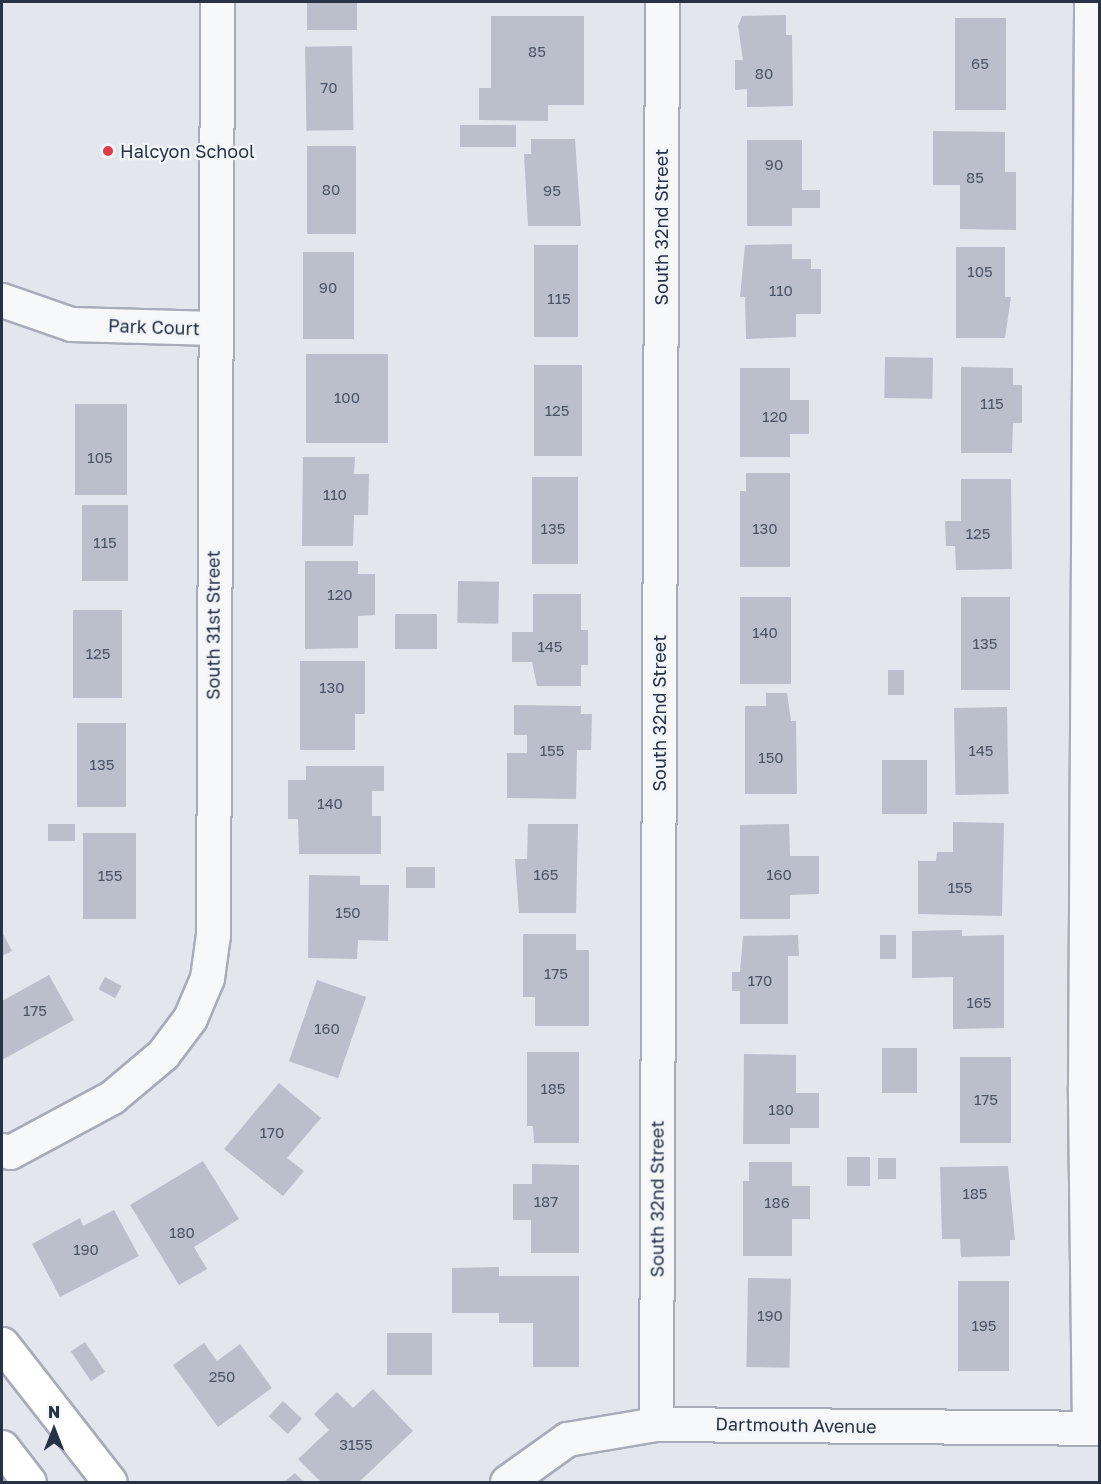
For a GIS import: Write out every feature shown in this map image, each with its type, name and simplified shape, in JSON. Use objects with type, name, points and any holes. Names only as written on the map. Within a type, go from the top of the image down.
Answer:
[{"type":"main road","points":[[2,1344],[110,1482]]},
{"type":"main road","points":[[2,1447],[29,1482]]},
{"type":"street","name":"South 31st Street","points":[[6,1151],[112,1097],[163,1054],[190,1018],[207,978],[213,934],[217,2]]},
{"type":"street","name":"South 32nd Street","points":[[656,1424],[662,2]]},
{"type":"street","points":[[1090,2],[1084,1087],[1094,1428]]},
{"type":"street","name":"Park Court","points":[[2,300],[72,324],[214,328]]},
{"type":"street","name":"Dartmouth Avenue","points":[[507,1482],[567,1439],[656,1424],[1094,1428]]},
{"type":"building","points":[[307,2],[357,2],[357,30],[307,30]]},
{"type":"building","points":[[786,15],[786,35],[792,35],[793,106],[747,107],[747,89],[735,90],[735,60],[743,60],[738,26],[742,16]]},
{"type":"building","points":[[491,16],[584,16],[584,105],[548,105],[548,121],[479,120],[479,88],[491,88]]},
{"type":"building","points":[[955,18],[1006,18],[1006,110],[955,110]]},
{"type":"building","points":[[352,46],[353,130],[306,131],[305,47]]},
{"type":"building","points":[[460,125],[516,125],[516,147],[460,147]]},
{"type":"building","points":[[933,131],[1005,132],[1005,172],[1016,172],[1016,230],[960,229],[960,185],[933,185]]},
{"type":"building","points":[[531,139],[575,139],[581,226],[528,226],[524,154],[531,154]]},
{"type":"building","points":[[747,140],[802,140],[802,190],[820,190],[820,208],[792,208],[792,226],[747,226]]},
{"type":"building","points":[[307,146],[356,146],[356,234],[307,234]]},
{"type":"building","points":[[792,244],[792,259],[811,259],[811,269],[821,269],[821,314],[796,314],[796,337],[746,339],[745,297],[740,297],[745,245]]},
{"type":"building","points":[[534,245],[578,245],[578,337],[534,337]]},
{"type":"building","points":[[956,247],[1005,247],[1005,297],[1011,297],[1005,338],[956,338]]},
{"type":"building","points":[[303,252],[354,252],[354,339],[303,339]]},
{"type":"building","points":[[306,354],[388,354],[388,443],[306,443]]},
{"type":"building","points":[[885,357],[933,358],[932,399],[884,398]]},
{"type":"building","points":[[534,365],[582,365],[582,456],[534,456]]},
{"type":"building","points":[[961,367],[1013,368],[1013,385],[1022,385],[1022,423],[1013,423],[1012,453],[961,453]]},
{"type":"building","points":[[740,368],[790,368],[790,400],[809,400],[809,434],[790,434],[790,457],[740,457]]},
{"type":"building","points":[[75,404],[127,404],[127,495],[75,495]]},
{"type":"building","points":[[303,457],[355,457],[354,474],[369,474],[368,515],[354,515],[353,546],[302,546]]},
{"type":"building","points":[[746,473],[790,473],[790,567],[740,567],[740,491],[746,491]]},
{"type":"building","points":[[532,477],[578,477],[578,564],[532,564]]},
{"type":"building","points":[[961,479],[1011,479],[1012,569],[956,570],[955,546],[946,546],[945,521],[961,521]]},
{"type":"building","points":[[82,505],[128,505],[128,581],[82,581]]},
{"type":"building","points":[[305,561],[358,561],[358,574],[375,574],[375,615],[358,616],[358,648],[305,649]]},
{"type":"building","points":[[458,581],[499,582],[498,624],[457,623]]},
{"type":"building","points":[[533,594],[581,594],[581,630],[588,630],[588,665],[581,665],[581,686],[537,686],[532,662],[512,662],[512,632],[533,632]]},
{"type":"building","points":[[740,597],[791,597],[791,684],[740,684]]},
{"type":"building","points":[[961,597],[1010,597],[1010,690],[961,690]]},
{"type":"building","points":[[73,610],[122,610],[122,698],[73,698]]},
{"type":"building","points":[[395,614],[437,614],[437,649],[395,649]]},
{"type":"building","points":[[300,661],[365,661],[365,714],[355,714],[355,750],[300,750]]},
{"type":"building","points":[[888,670],[904,670],[904,695],[888,695]]},
{"type":"building","points":[[766,693],[787,693],[791,721],[796,721],[797,794],[745,794],[745,706],[766,706]]},
{"type":"building","points":[[514,705],[581,706],[581,714],[592,714],[591,750],[577,750],[576,799],[507,798],[507,753],[527,753],[527,735],[514,735]]},
{"type":"building","points":[[1007,707],[1009,794],[956,795],[954,708]]},
{"type":"building","points":[[77,723],[126,723],[126,807],[77,807]]},
{"type":"building","points":[[882,760],[927,760],[927,814],[882,814]]},
{"type":"building","points":[[306,766],[384,766],[384,791],[372,791],[372,816],[381,816],[381,854],[299,854],[298,819],[288,819],[288,780],[306,780]]},
{"type":"building","points":[[953,822],[1004,823],[1002,916],[918,914],[918,861],[936,861],[937,852],[953,852]]},
{"type":"building","points":[[48,824],[75,824],[75,841],[48,841]]},
{"type":"building","points":[[528,824],[578,824],[576,913],[519,913],[515,859],[527,859]]},
{"type":"building","points":[[789,824],[790,856],[819,856],[819,894],[790,895],[790,919],[740,919],[740,825]]},
{"type":"building","points":[[83,833],[136,833],[136,919],[83,919]]},
{"type":"building","points":[[406,867],[435,867],[435,888],[406,888]]},
{"type":"building","points":[[309,875],[360,876],[360,885],[389,885],[388,941],[358,940],[357,959],[308,958]]},
{"type":"building","points":[[962,930],[962,936],[1004,935],[1004,1028],[953,1029],[953,977],[912,978],[912,931]]},
{"type":"building","points":[[2,932],[12,951],[2,956]]},
{"type":"building","points":[[523,934],[576,934],[576,950],[589,950],[589,1026],[535,1026],[535,997],[523,997]]},
{"type":"building","points":[[798,935],[799,956],[788,956],[788,1024],[740,1024],[740,991],[732,991],[732,972],[740,972],[743,936]]},
{"type":"building","points":[[880,935],[896,935],[896,959],[880,959]]},
{"type":"building","points":[[49,975],[74,1020],[2,1060],[2,1001]]},
{"type":"building","points":[[105,977],[122,986],[115,998],[98,989]]},
{"type":"building","points":[[317,980],[366,997],[338,1078],[289,1061]]},
{"type":"building","points":[[882,1048],[917,1048],[917,1093],[882,1093]]},
{"type":"building","points":[[527,1052],[579,1052],[579,1143],[534,1143],[533,1126],[527,1126]]},
{"type":"building","points":[[744,1054],[796,1055],[796,1093],[819,1093],[819,1128],[790,1128],[790,1144],[743,1144]]},
{"type":"building","points":[[960,1057],[1011,1057],[1011,1143],[960,1143]]},
{"type":"building","points":[[279,1083],[321,1118],[287,1158],[304,1171],[283,1196],[224,1149]]},
{"type":"building","points":[[847,1157],[870,1157],[870,1186],[847,1186]]},
{"type":"building","points":[[878,1158],[896,1158],[896,1179],[878,1179]]},
{"type":"building","points":[[203,1161],[239,1219],[194,1247],[207,1269],[179,1285],[130,1205]]},
{"type":"building","points":[[749,1162],[792,1162],[792,1186],[810,1186],[810,1219],[792,1219],[792,1256],[743,1256],[743,1181],[749,1181]]},
{"type":"building","points":[[532,1164],[579,1165],[579,1253],[531,1253],[531,1220],[513,1220],[513,1184],[532,1184]]},
{"type":"building","points":[[1008,1166],[1015,1240],[1010,1240],[1010,1256],[961,1257],[960,1239],[942,1239],[940,1167]]},
{"type":"building","points":[[114,1210],[139,1256],[60,1297],[32,1244],[80,1218],[83,1226]]},
{"type":"building","points":[[499,1267],[499,1276],[579,1276],[579,1367],[533,1367],[533,1323],[499,1323],[499,1313],[452,1313],[452,1268]]},
{"type":"building","points":[[748,1278],[791,1279],[789,1368],[746,1367]]},
{"type":"building","points":[[958,1281],[1009,1281],[1009,1371],[958,1371]]},
{"type":"building","points":[[387,1333],[432,1333],[432,1375],[387,1375]]},
{"type":"building","points":[[85,1342],[105,1372],[91,1381],[71,1352]]},
{"type":"building","points":[[204,1343],[217,1361],[240,1344],[272,1388],[218,1427],[173,1365]]},
{"type":"building","points":[[373,1389],[413,1431],[359,1482],[321,1482],[298,1459],[329,1430],[314,1414],[337,1392],[353,1408]]},
{"type":"building","points":[[283,1401],[302,1419],[288,1434],[269,1416]]},
{"type":"building","points":[[295,1473],[304,1482],[284,1482]]},
{"type":"place","name":"Halcyon School","points":[[108,151]]}]
